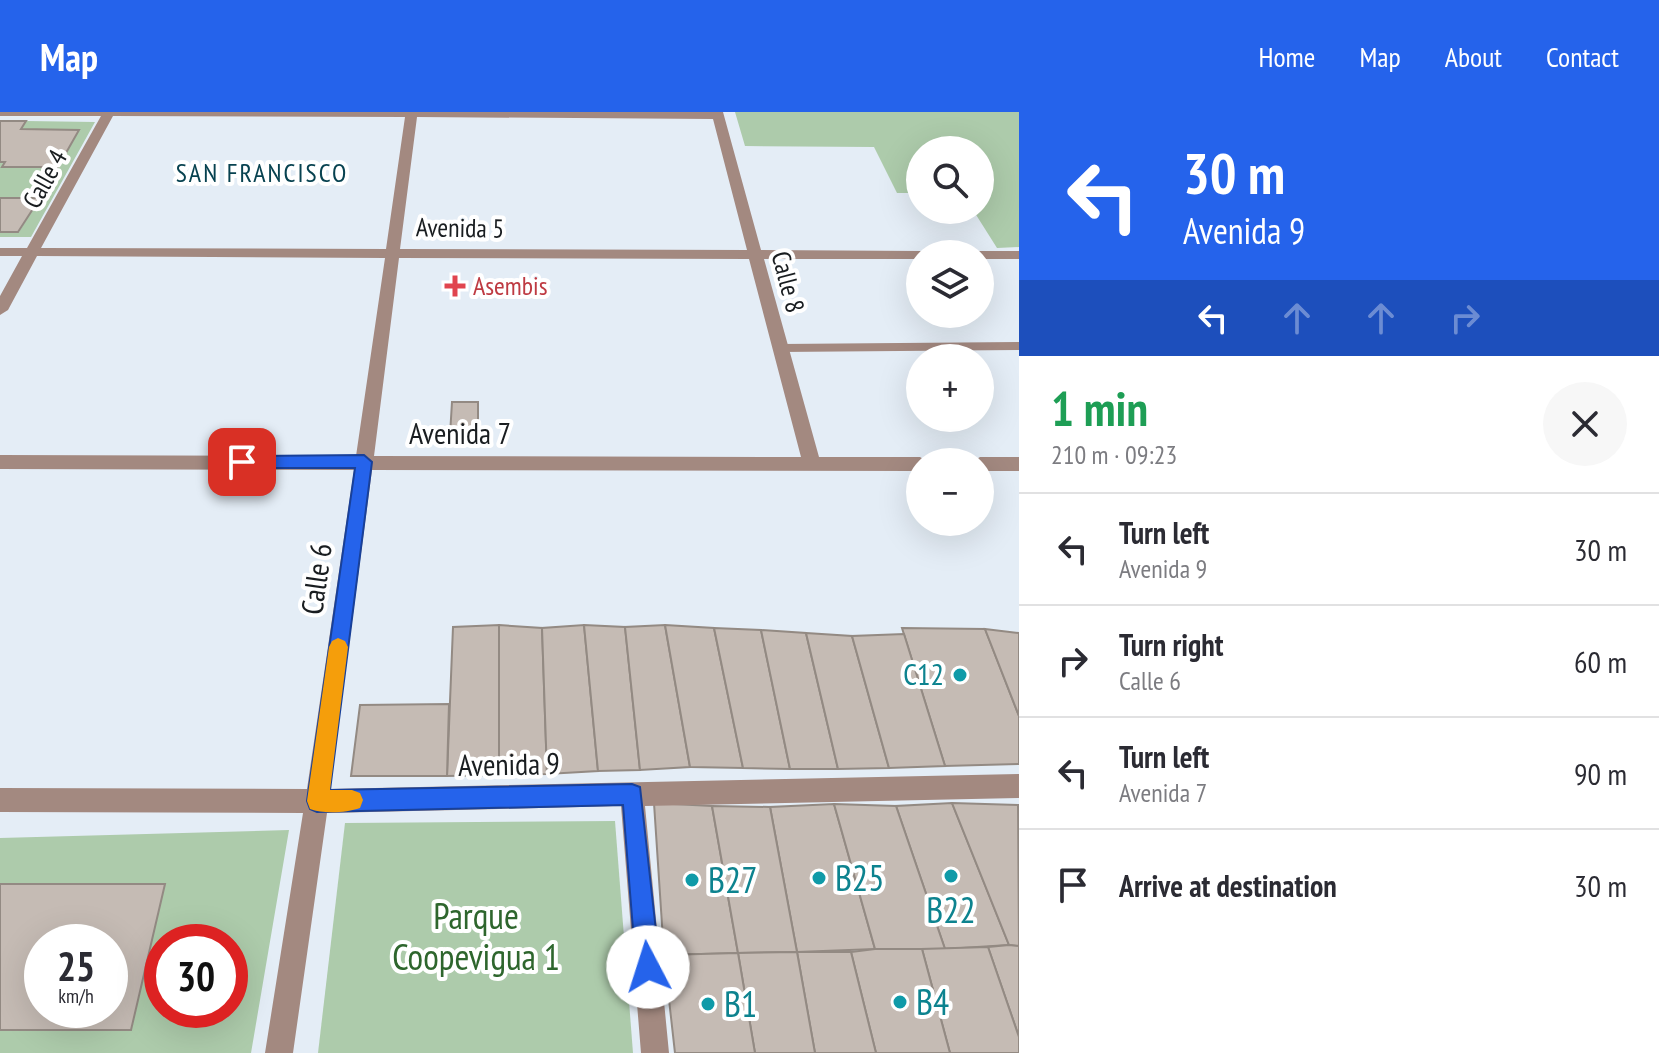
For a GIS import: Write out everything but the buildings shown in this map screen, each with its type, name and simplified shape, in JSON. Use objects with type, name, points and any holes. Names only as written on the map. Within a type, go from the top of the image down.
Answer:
[{"type":"street","points":[[0,112],[717,114]]},
{"type":"street","name":"Calle 4","points":[[0,310],[109,112]]},
{"type":"street","name":"Calle 6","points":[[279,1053],[412,113]]},
{"type":"street","name":"Calle 8","points":[[717,114],[812,464]]},
{"type":"street","name":"Avenida 5","points":[[0,252],[906,255]]},
{"type":"street","points":[[994,255],[1019,255]]},
{"type":"street","name":"Avenida 7","points":[[0,462],[906,464]]},
{"type":"street","points":[[994,464],[1019,464]]},
{"type":"street","name":"Avenida 9","points":[[0,800],[317,801],[1019,786]]},
{"type":"street","points":[[632,794],[655,1053]]},
{"type":"lane","points":[[781,348],[1019,346]]},
{"type":"green space","points":[[735,112],[1019,112],[1019,247],[997,248],[982,224],[994,224],[994,136],[906,136],[906,193],[897,193],[874,147],[745,146]]},
{"type":"green space","points":[[26,121],[95,122],[31,237],[0,237],[0,232],[19,232],[39,199],[0,198],[0,162],[78,130],[21,129]]},
{"type":"green space","name":"Parque Coopevigua 1","points":[[615,821],[633,1053],[318,1053],[345,823]]},
{"type":"green space","points":[[289,830],[251,1053],[0,1053],[0,1030],[131,1030],[144,974],[144,1028],[248,1028],[248,924],[156,924],[165,884],[0,884],[0,838]]},
{"type":"slow traffic","points":[[338,647],[317,801],[352,800]]},
{"type":"place","name":"Asembis","points":[[455,286]]},
{"type":"place","name":"C12","points":[[960,675]]},
{"type":"place","name":"B22","points":[[951,876]]},
{"type":"place","name":"B25","points":[[819,878]]},
{"type":"place","name":"B27","points":[[692,880]]},
{"type":"place","name":"B4","points":[[900,1002]]},
{"type":"place","name":"B1","points":[[708,1004]]},
{"type":"district","name":"SAN FRANCISCO","points":[[262,173]]},
{"type":"route","points":[[242,462],[364,462],[317,801],[632,794],[648,967]]}]
